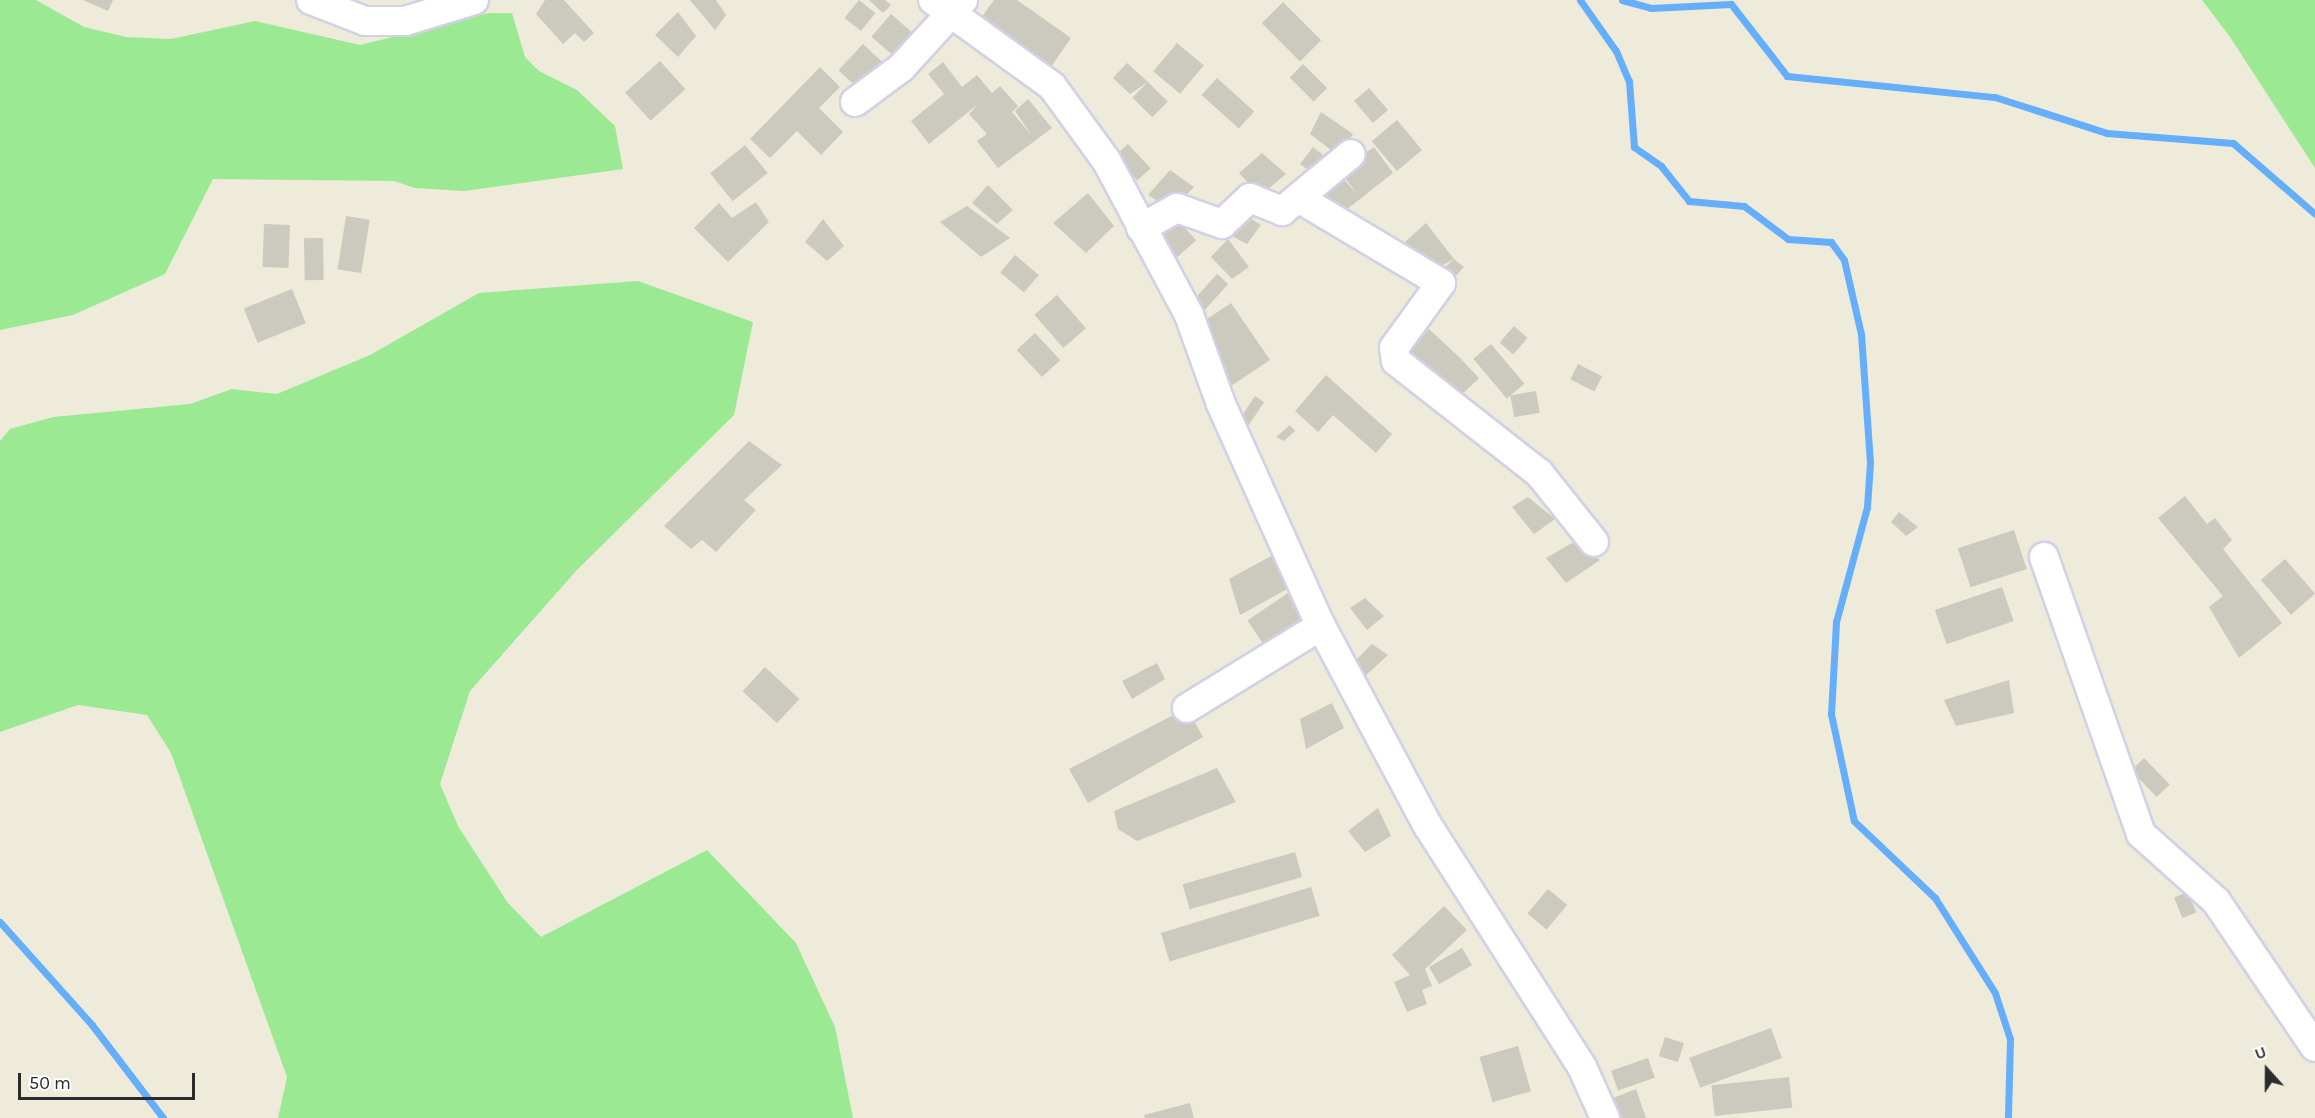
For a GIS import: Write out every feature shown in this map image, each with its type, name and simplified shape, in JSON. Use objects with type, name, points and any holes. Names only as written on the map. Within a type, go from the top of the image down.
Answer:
[{"type":"street","points":[[311,0],[365,21],[405,21],[474,0]]},
{"type":"street","points":[[855,102],[901,68],[949,5],[1065,101],[1106,160],[1185,307],[1221,404],[1320,626],[1428,826],[1582,1067],[1605,1118]]},
{"type":"street","points":[[1141,228],[1177,208],[1222,225],[1250,198],[1276,211],[1300,199],[1351,154]]},
{"type":"street","points":[[1300,199],[1441,283],[1394,348],[1396,361],[1539,473],[1594,542]]},
{"type":"street","points":[[2044,557],[2141,834],[2216,901],[2315,1047]]},
{"type":"street","points":[[1187,708],[1320,626]]},
{"type":"green space","points":[[0,0],[36,0],[84,27],[126,37],[171,39],[255,21],[360,45],[489,13],[512,13],[525,57],[539,71],[577,90],[615,126],[623,169],[464,191],[415,188],[394,181],[213,179],[165,274],[73,315],[0,330]]},
{"type":"green space","points":[[2202,0],[2315,0],[2315,168],[2230,37]]},
{"type":"green space","points":[[638,281],[753,322],[734,415],[576,571],[470,691],[440,784],[458,826],[508,903],[541,937],[707,850],[796,943],[835,1027],[853,1118],[278,1118],[287,1077],[171,753],[147,715],[78,705],[0,732],[0,441],[10,429],[53,417],[190,404],[232,389],[277,394],[370,355],[479,293]]},
{"type":"building","points":[[83,0],[113,0],[108,11]]},
{"type":"building","points":[[545,0],[564,0],[594,33],[584,42],[575,33],[563,44],[536,14]]},
{"type":"building","points":[[690,0],[716,0],[726,15],[715,30]]},
{"type":"building","points":[[859,0],[875,13],[861,31],[845,18]]},
{"type":"building","points":[[869,0],[885,0],[891,5],[883,13]]},
{"type":"building","points":[[994,0],[1017,0],[1071,38],[1048,71],[978,22]]},
{"type":"building","points":[[1283,2],[1321,40],[1300,61],[1262,23]]},
{"type":"building","points":[[678,12],[696,36],[678,57],[655,35]]},
{"type":"building","points":[[891,14],[920,39],[900,62],[871,37]]},
{"type":"building","points":[[1177,43],[1204,65],[1180,94],[1153,71]]},
{"type":"building","points":[[863,44],[887,67],[863,93],[838,70]]},
{"type":"building","points":[[660,61],[685,89],[650,121],[625,92]]},
{"type":"building","points":[[943,62],[962,87],[977,75],[992,93],[1000,86],[1018,106],[1012,112],[1033,137],[1015,111],[1028,99],[1052,128],[998,168],[977,141],[987,134],[969,114],[978,104],[929,144],[911,121],[944,94],[928,74]]},
{"type":"building","points":[[1127,63],[1148,82],[1130,94],[1113,78]]},
{"type":"building","points":[[1303,64],[1327,88],[1314,101],[1290,77]]},
{"type":"building","points":[[820,67],[840,87],[819,108],[843,132],[821,155],[797,131],[770,158],[750,139]]},
{"type":"building","points":[[1217,78],[1254,111],[1239,129],[1202,95]]},
{"type":"building","points":[[1148,82],[1168,102],[1152,117],[1132,98]]},
{"type":"building","points":[[1369,88],[1388,110],[1373,123],[1354,101]]},
{"type":"building","points":[[1321,112],[1353,134],[1339,156],[1310,134]]},
{"type":"building","points":[[1397,120],[1422,150],[1397,171],[1372,141]]},
{"type":"building","points":[[1128,144],[1151,168],[1137,180],[1115,156]]},
{"type":"building","points":[[745,145],[768,173],[733,201],[710,173]]},
{"type":"building","points":[[1313,147],[1332,162],[1314,174],[1300,164]]},
{"type":"building","points":[[1374,147],[1393,173],[1341,214],[1320,194],[1339,174],[1357,194],[1340,171]]},
{"type":"building","points":[[1262,153],[1286,174],[1260,196],[1239,173]]},
{"type":"building","points":[[1170,170],[1194,187],[1172,210],[1148,195]]},
{"type":"building","points":[[988,185],[1013,210],[997,224],[972,203]]},
{"type":"building","points":[[1088,193],[1114,226],[1086,253],[1053,223]]},
{"type":"building","points":[[756,202],[769,222],[728,262],[694,228],[719,203],[732,218]]},
{"type":"building","points":[[967,206],[1010,238],[981,257],[940,222]]},
{"type":"building","points":[[346,216],[370,220],[361,273],[338,269]]},
{"type":"building","points":[[1246,216],[1261,225],[1247,244],[1230,235]]},
{"type":"building","points":[[1176,218],[1196,240],[1177,257],[1157,235]]},
{"type":"building","points":[[823,219],[844,246],[827,261],[805,242]]},
{"type":"building","points":[[1426,223],[1454,259],[1432,271],[1405,242]]},
{"type":"building","points":[[264,224],[290,225],[288,268],[262,267]]},
{"type":"building","points":[[304,238],[323,238],[324,280],[305,280]]},
{"type":"building","points":[[1228,239],[1249,267],[1232,279],[1211,257]]},
{"type":"building","points":[[1015,255],[1039,275],[1024,293],[1000,273]]},
{"type":"building","points":[[1454,259],[1464,267],[1451,281],[1441,271]]},
{"type":"building","points":[[1217,274],[1228,284],[1203,312],[1192,302]]},
{"type":"building","points":[[292,289],[306,323],[258,343],[244,308]]},
{"type":"building","points":[[1057,295],[1086,328],[1063,348],[1034,315]]},
{"type":"building","points":[[1231,303],[1270,360],[1225,390],[1207,319]]},
{"type":"building","points":[[1514,326],[1528,338],[1513,354],[1500,343]]},
{"type":"building","points":[[1429,329],[1462,360],[1440,383],[1407,352]]},
{"type":"building","points":[[1035,333],[1060,360],[1042,377],[1017,350]]},
{"type":"building","points":[[1491,344],[1524,384],[1507,399],[1473,359]]},
{"type":"building","points":[[1462,360],[1479,378],[1454,401],[1437,383]]},
{"type":"building","points":[[1578,364],[1602,376],[1594,391],[1570,379]]},
{"type":"building","points":[[1326,375],[1392,434],[1376,453],[1333,415],[1318,432],[1295,411]]},
{"type":"building","points":[[1536,391],[1540,413],[1514,417],[1510,396]]},
{"type":"building","points":[[1255,396],[1264,402],[1247,427],[1238,421]]},
{"type":"building","points":[[1290,425],[1295,431],[1284,441],[1276,437]]},
{"type":"building","points":[[749,441],[782,465],[744,500],[756,510],[716,552],[702,540],[691,549],[664,526]]},
{"type":"building","points":[[2185,496],[2207,524],[2215,518],[2232,540],[2223,549],[2282,623],[2239,658],[2209,607],[2223,596],[2158,518]]},
{"type":"building","points":[[1528,497],[1555,519],[1534,534],[1512,507]]},
{"type":"building","points":[[1899,512],[1918,527],[1906,536],[1891,522]]},
{"type":"building","points":[[2014,530],[2027,569],[1971,587],[1958,548]]},
{"type":"building","points":[[1579,539],[1600,560],[1566,583],[1546,558]]},
{"type":"building","points":[[1271,556],[1291,587],[1240,615],[1229,579]]},
{"type":"building","points":[[2285,559],[2315,594],[2291,615],[2261,580]]},
{"type":"building","points":[[2002,587],[2014,621],[1947,644],[1935,610]]},
{"type":"building","points":[[1288,593],[1308,623],[1268,650],[1247,620]]},
{"type":"building","points":[[1365,598],[1384,616],[1367,630],[1350,608]]},
{"type":"building","points":[[1372,644],[1388,655],[1363,678],[1349,667]]},
{"type":"building","points":[[1157,663],[1165,679],[1132,699],[1122,681]]},
{"type":"building","points":[[765,667],[799,699],[777,723],[742,691]]},
{"type":"building","points":[[2009,680],[2014,713],[1956,726],[1944,700]]},
{"type":"building","points":[[1332,703],[1344,728],[1306,749],[1300,719]]},
{"type":"building","points":[[1187,708],[1203,737],[1088,803],[1069,769]]},
{"type":"building","points":[[2144,758],[2170,785],[2157,797],[2131,771]]},
{"type":"building","points":[[1217,768],[1236,802],[1137,841],[1118,829],[1114,811]]},
{"type":"building","points":[[1378,808],[1391,836],[1365,852],[1348,831]]},
{"type":"building","points":[[1295,852],[1302,877],[1190,909],[1183,884]]},
{"type":"building","points":[[1311,887],[1320,916],[1170,962],[1161,933]]},
{"type":"building","points":[[1548,889],[1567,905],[1547,930],[1527,914]]},
{"type":"building","points":[[2188,892],[2196,912],[2182,918],[2174,898]]},
{"type":"building","points":[[1444,906],[1467,930],[1425,969],[1432,986],[1422,990],[1427,1004],[1407,1012],[1394,982],[1410,975],[1392,955]]},
{"type":"building","points":[[1462,948],[1472,965],[1439,984],[1429,967]]},
{"type":"building","points":[[1771,1028],[1782,1058],[1700,1088],[1689,1058]]},
{"type":"building","points":[[1665,1037],[1684,1043],[1678,1062],[1659,1056]]},
{"type":"building","points":[[1518,1046],[1531,1091],[1493,1102],[1480,1057]]},
{"type":"building","points":[[1648,1058],[1655,1078],[1618,1091],[1611,1071]]},
{"type":"building","points":[[1789,1077],[1792,1108],[1715,1116],[1711,1085]]},
{"type":"building","points":[[1636,1089],[1646,1118],[1609,1118],[1603,1102]]},
{"type":"building","points":[[1190,1103],[1194,1118],[1145,1118],[1144,1115]]},
{"type":"waterway","points":[[1580,0],[1616,51],[1629,81],[1634,147],[1661,166],[1689,201],[1744,206],[1788,239],[1831,242],[1844,260],[1861,334],[1870,462],[1867,507],[1836,622],[1831,714],[1854,821],[1935,898],[1995,993],[2010,1039],[2008,1118]]},
{"type":"waterway","points":[[1622,0],[1651,8],[1731,4],[1787,76],[1995,97],[2107,133],[2233,143],[2315,214]]},
{"type":"waterway","points":[[0,922],[92,1025],[163,1118]]}]
